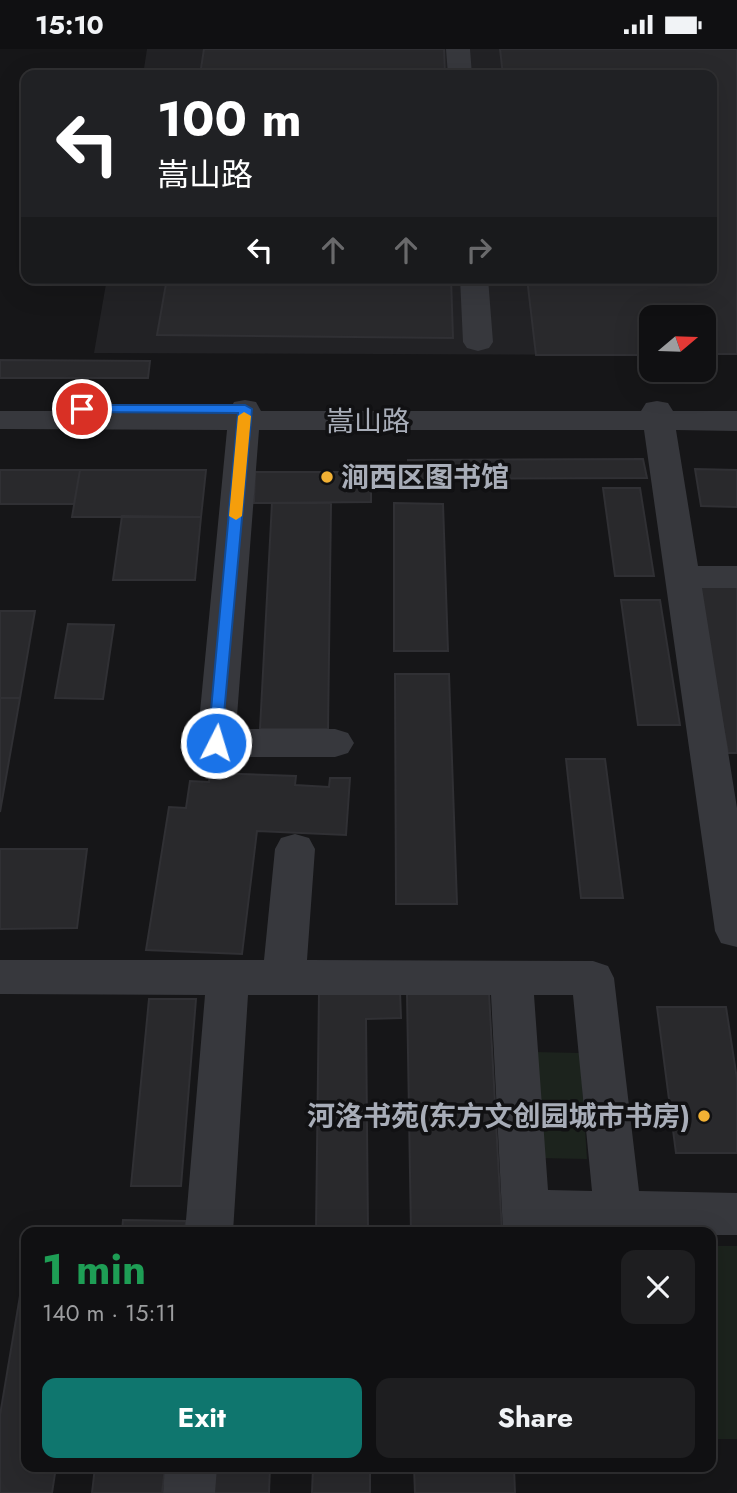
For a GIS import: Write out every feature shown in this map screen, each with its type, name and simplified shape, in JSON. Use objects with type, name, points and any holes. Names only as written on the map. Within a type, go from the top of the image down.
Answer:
[{"type":"street","points":[[458,49],[460,70]]},
{"type":"street","points":[[474,284],[478,342]]},
{"type":"street","name":"嵩山路","points":[[0,409],[245,415],[658,416],[737,421]]},
{"type":"street","name":"嵩山路","points":[[658,416],[737,410]]},
{"type":"street","points":[[245,415],[216,743],[335,743]]},
{"type":"street","name":"嵩山路","points":[[0,420],[245,415]]},
{"type":"street","points":[[658,416],[736,931]]},
{"type":"street","points":[[682,577],[737,577]]},
{"type":"street","points":[[284,977],[295,849]]},
{"type":"street","points":[[0,977],[593,978],[619,1222]]},
{"type":"street","points":[[209,1227],[228,977]]},
{"type":"street","points":[[511,978],[527,1222],[619,1222],[737,1214]]},
{"type":"street","points":[[189,1493],[191,1472]]},
{"type":"shaded area","points":[[147,49],[737,49],[737,354],[716,354],[716,305],[639,305],[639,355],[94,353],[106,284],[717,284],[717,70],[144,70]]},
{"type":"shaded area","points":[[534,1052],[580,1053],[587,1159],[538,1158]]},
{"type":"shaded area","points":[[716,1246],[737,1246],[737,1439],[716,1439]]},
{"type":"building","points":[[204,49],[444,49],[445,70],[201,70]]},
{"type":"building","points":[[500,49],[737,49],[737,354],[716,354],[716,305],[639,305],[639,355],[536,355],[528,284],[717,284],[717,70],[502,70]]},
{"type":"building","points":[[166,284],[451,284],[453,338],[157,335]]},
{"type":"building","points":[[0,360],[150,361],[148,378],[0,378]]},
{"type":"building","points":[[643,459],[647,478],[408,479],[408,460]]},
{"type":"building","points":[[695,469],[737,470],[737,507],[701,506]]},
{"type":"building","points":[[0,470],[80,470],[74,504],[0,504]]},
{"type":"building","points":[[80,470],[206,470],[201,517],[72,517]]},
{"type":"building","points":[[255,472],[371,472],[371,502],[254,503]]},
{"type":"building","points":[[603,488],[640,488],[654,576],[615,576]]},
{"type":"building","points":[[272,503],[331,503],[328,729],[260,729]]},
{"type":"building","points":[[394,503],[443,504],[448,651],[394,651]]},
{"type":"building","points":[[122,516],[201,517],[195,580],[113,580]]},
{"type":"building","points":[[697,587],[737,587],[737,753],[728,753]]},
{"type":"building","points":[[621,600],[660,600],[680,725],[638,725]]},
{"type":"building","points":[[0,611],[35,611],[20,698],[0,698]]},
{"type":"building","points":[[68,624],[114,625],[103,699],[55,698]]},
{"type":"building","points":[[395,674],[449,674],[457,904],[396,904]]},
{"type":"building","points":[[0,698],[20,698],[0,812]]},
{"type":"building","points":[[566,759],[605,759],[623,898],[581,898]]},
{"type":"building","points":[[210,773],[296,776],[295,785],[329,787],[330,778],[350,778],[346,835],[257,831],[242,954],[146,950],[169,807],[186,808],[190,781],[209,782]]},
{"type":"building","points":[[0,849],[87,849],[77,928],[0,929]]},
{"type":"building","points":[[400,991],[401,1018],[366,1019],[368,1227],[316,1227],[319,992]]},
{"type":"building","points":[[407,993],[489,993],[502,1227],[411,1227]]},
{"type":"building","points":[[149,999],[196,999],[181,1186],[131,1186]]},
{"type":"building","name":"河洛书苑(东方文创园城市书房)","points":[[657,1007],[726,1007],[737,1079],[737,1153],[676,1153]]},
{"type":"building","points":[[123,1220],[186,1221],[185,1227],[122,1227]]},
{"type":"building","points":[[21,1290],[21,1472],[55,1472],[52,1493],[0,1493],[0,1415]]},
{"type":"building","points":[[94,1472],[164,1472],[162,1493],[92,1493]]},
{"type":"building","points":[[212,1472],[270,1472],[269,1493],[211,1493]]},
{"type":"building","points":[[313,1472],[370,1472],[370,1493],[312,1493]]},
{"type":"building","points":[[414,1472],[514,1472],[515,1493],[415,1493]]},
{"type":"slow traffic","points":[[236,516],[244,416]]},
{"type":"place","name":"涧西区图书馆","points":[[327,477]]},
{"type":"place","name":"河洛书苑(东方文创园城市书房)","points":[[704,1116]]},
{"type":"route","points":[[82,409],[245,409],[216,743]]}]
